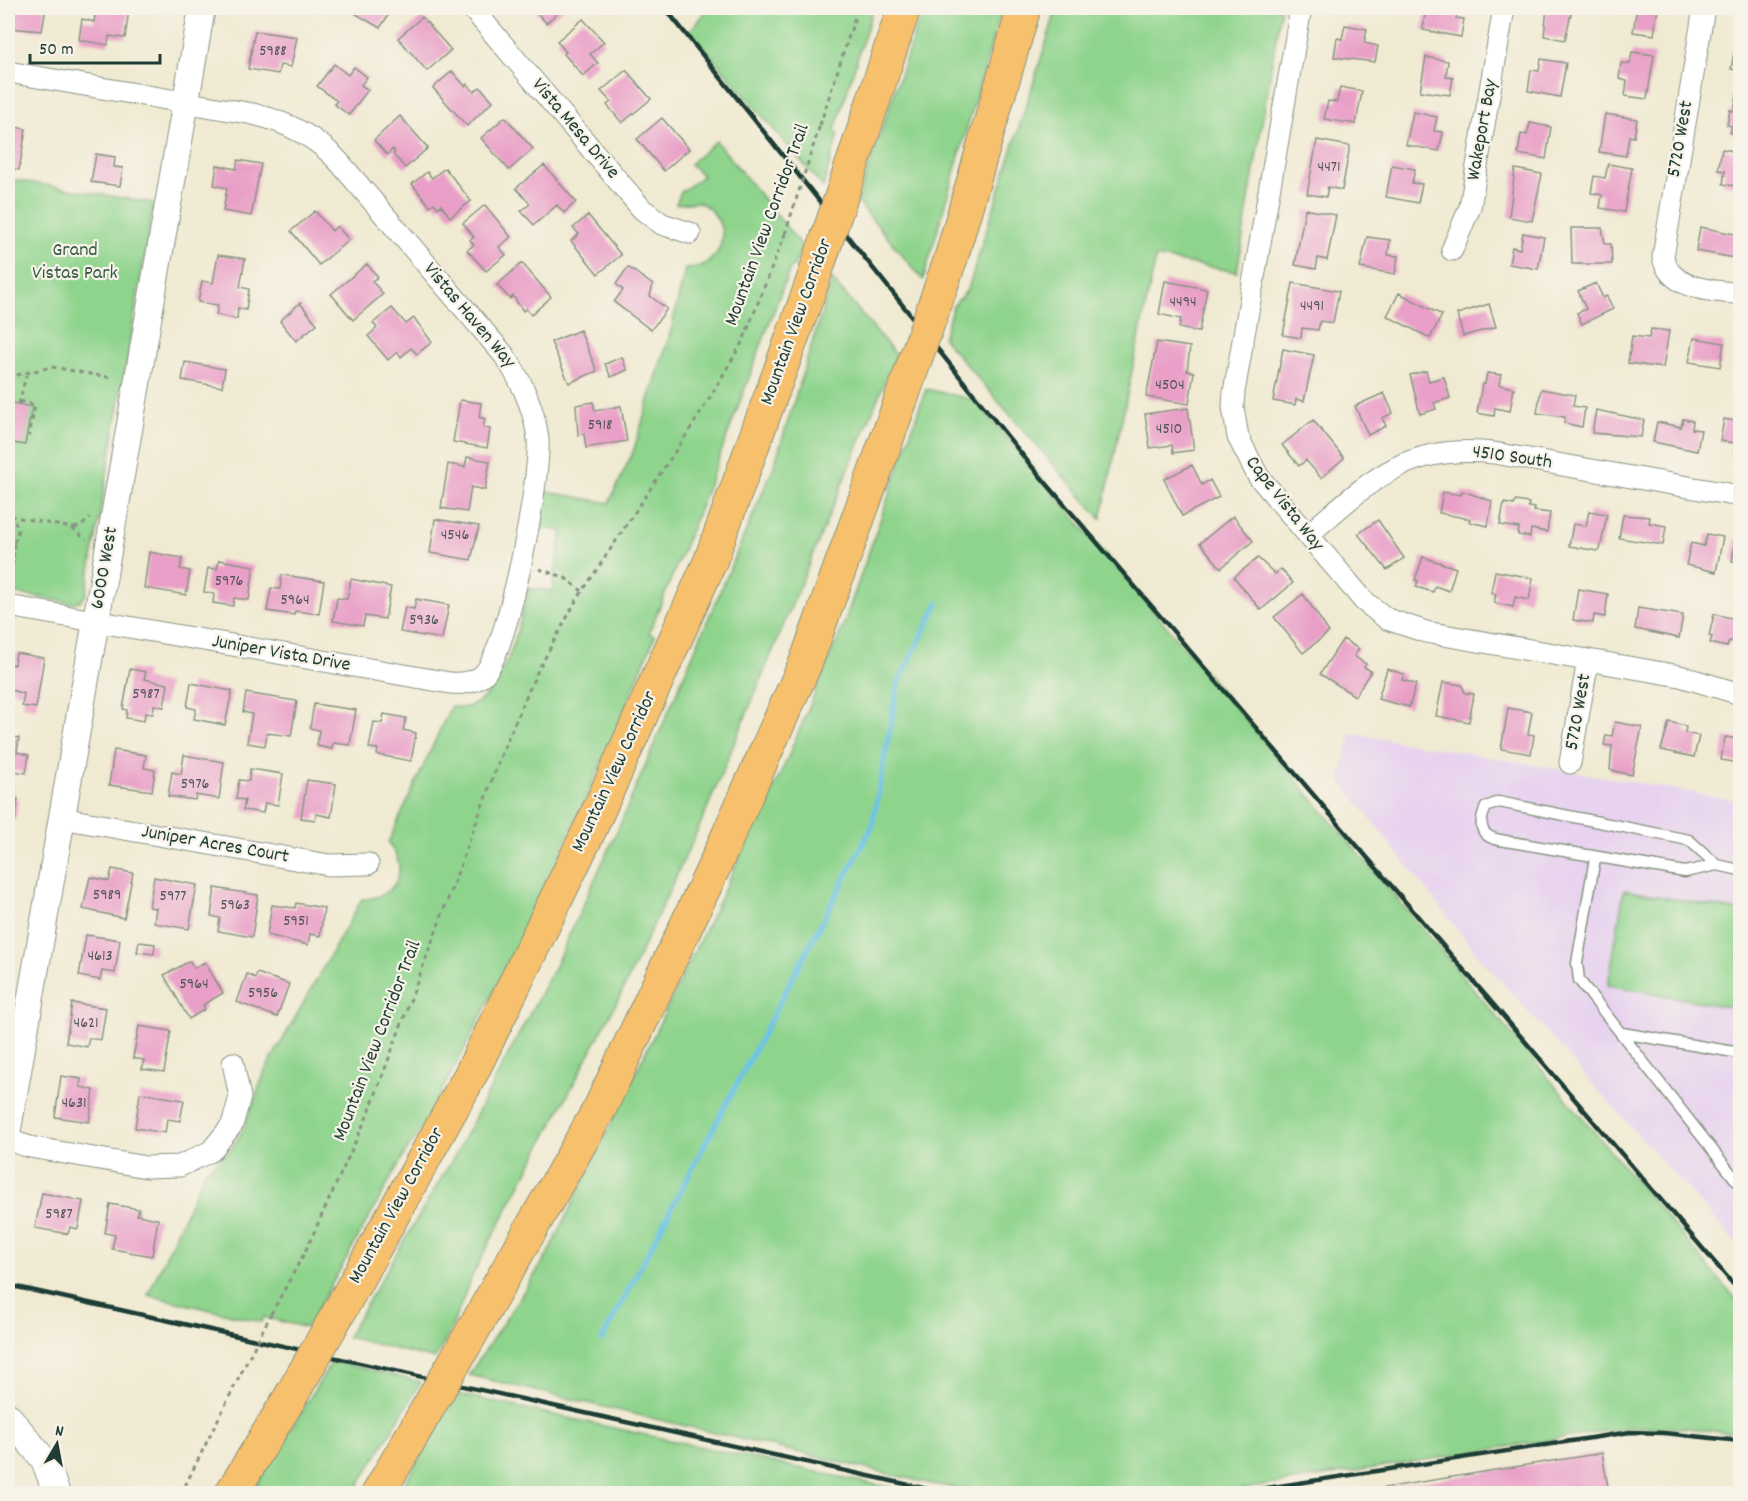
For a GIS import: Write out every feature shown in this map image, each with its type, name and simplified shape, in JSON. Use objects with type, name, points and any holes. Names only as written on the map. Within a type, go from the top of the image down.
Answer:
[{"type":"highway","name":"Mountain View Corridor","points":[[231,1494],[339,1312],[472,1072],[591,827],[710,562],[811,286],[904,8]]},
{"type":"highway","points":[[378,1494],[600,1108],[713,869],[806,662],[951,258],[1024,8]]},
{"type":"street","name":"6000 West","points":[[8,1129],[202,8]]},
{"type":"street","name":"Vista Mesa Drive","points":[[472,8],[642,209],[654,220],[690,233]]},
{"type":"street","name":"Cape Vista Way","points":[[1301,8],[1233,407],[1238,437],[1249,464],[1364,601],[1399,625],[1426,632],[1691,679],[1740,694]]},
{"type":"street","name":"Wakeport Bay","points":[[1452,250],[1470,207],[1504,8]]},
{"type":"street","name":"5720 West","points":[[1704,8],[1662,257],[1667,270],[1685,284],[1740,294]]},
{"type":"street","name":"Vistas Haven Way","points":[[8,72],[252,114],[285,123],[328,150],[504,355],[524,387],[536,423],[538,461],[516,590],[508,620],[489,668],[479,678],[467,683]]},
{"type":"street","name":"4510 South","points":[[1308,536],[1367,484],[1384,473],[1420,457],[1458,450],[1494,453],[1740,496]]},
{"type":"street","name":"Juniper Vista Drive","points":[[8,606],[450,683],[467,683]]},
{"type":"street","name":"5720 West","points":[[1570,763],[1588,660]]},
{"type":"street","name":"Juniper Acres Court","points":[[61,818],[328,865],[368,864]]},
{"type":"street","points":[[8,1140],[146,1167],[180,1166],[211,1151],[232,1125],[240,1097],[233,1063]]},
{"type":"street","points":[[8,1416],[44,1460],[57,1494]]},
{"type":"lane","points":[[1717,866],[1689,840],[1499,802],[1486,807],[1481,819],[1482,831],[1488,838],[1685,872],[1717,866],[1740,870]]},
{"type":"lane","points":[[1595,858],[1577,973],[1583,986],[1740,1185]]},
{"type":"lane","points":[[1622,1033],[1740,1053]]},
{"type":"path","name":"Mountain View Corridor Trail","points":[[181,1494],[271,1314],[310,1242],[369,1112],[503,750],[536,674],[582,591],[700,414],[738,350],[785,234],[858,8]]},
{"type":"path","points":[[8,377],[26,375],[41,368],[52,367],[113,378]]},
{"type":"path","points":[[26,375],[19,403],[35,405],[29,436]]},
{"type":"path","points":[[9,516],[72,528],[81,526],[90,518]]},
{"type":"path","points":[[9,516],[18,531],[14,542],[12,584]]},
{"type":"path","points":[[72,528],[86,540]]},
{"type":"path","points":[[8,547],[14,542]]},
{"type":"path","points":[[554,572],[574,583],[582,591]]},
{"type":"shaded area","points":[[1351,733],[1740,801],[1740,1248],[1480,958],[1340,780]]},
{"type":"green space","points":[[709,8],[873,8],[835,130],[838,135],[823,187],[690,31]]},
{"type":"green space","points":[[923,8],[1002,8],[923,280],[857,201]]},
{"type":"green space","points":[[1057,8],[1281,8],[1237,272],[1156,257],[1101,519],[943,338],[953,306],[968,289]]},
{"type":"green space","points":[[716,141],[802,246],[795,265],[790,268],[702,503],[649,633],[655,636],[576,820],[519,941],[427,1119],[403,1156],[307,1328],[264,1317],[261,1322],[148,1295],[205,1171],[231,1150],[244,1128],[265,1071],[362,899],[384,894],[396,881],[399,872],[398,863],[388,843],[451,706],[468,707],[482,699],[495,684],[513,644],[528,588],[552,591],[562,531],[537,527],[544,491],[609,503],[633,452],[672,327],[685,269],[699,267],[710,261],[721,242],[718,220],[710,210],[699,202],[676,204],[681,192],[703,176],[690,164]]},
{"type":"green space","name":"Grand Vistas Park","points":[[8,179],[154,203],[86,595],[80,601],[72,603],[8,592]]},
{"type":"green space","points":[[832,279],[896,355],[701,823],[621,994],[471,1278],[450,1332],[435,1359],[347,1337],[454,1157],[555,966],[621,822],[774,466]]},
{"type":"green space","points":[[926,389],[975,400],[1740,1304],[1740,1434],[1688,1428],[1631,1427],[1212,1494],[993,1494],[932,1484],[469,1375],[547,1256],[785,764],[842,629]]},
{"type":"green space","points":[[1624,890],[1740,911],[1740,1009],[1608,985]]},
{"type":"green space","points":[[332,1361],[421,1382],[354,1493],[252,1493]]},
{"type":"green space","points":[[457,1394],[914,1493],[399,1493]]},
{"type":"building","points":[[13,8],[46,8],[42,31],[9,28]]},
{"type":"building","points":[[96,8],[129,9],[125,38],[109,36],[108,45],[79,40],[82,19],[94,22]]},
{"type":"building","points":[[346,8],[393,8],[380,28]]},
{"type":"building","points":[[533,8],[564,8],[546,23]]},
{"type":"building","points":[[1434,8],[1458,8],[1456,18],[1464,19],[1461,37],[1423,30],[1425,14],[1432,15]]},
{"type":"building","points":[[1547,8],[1572,9],[1565,40],[1544,36]]},
{"type":"building","points":[[1637,8],[1658,8],[1654,35],[1633,32]]},
{"type":"building","points":[[422,17],[451,50],[427,71],[398,38]]},
{"type":"building","points":[[583,19],[604,42],[590,54],[598,63],[583,76],[564,54],[566,52],[557,41]]},
{"type":"building","points":[[1345,25],[1367,29],[1364,43],[1378,46],[1375,62],[1334,57],[1337,38],[1342,39]]},
{"type":"building","points":[[255,31],[297,37],[291,67],[280,65],[278,74],[248,69]]},
{"type":"building","points":[[1632,52],[1654,55],[1647,99],[1625,96],[1627,81],[1619,79],[1621,63],[1630,64]]},
{"type":"building","points":[[1734,52],[1740,53],[1740,71],[1731,69]]},
{"type":"building","points":[[1426,57],[1448,61],[1446,77],[1453,78],[1450,95],[1420,91]]},
{"type":"building","points":[[1541,59],[1566,63],[1560,97],[1528,91],[1531,70],[1539,71]]},
{"type":"building","points":[[334,64],[348,75],[354,67],[367,77],[361,85],[368,90],[349,115],[334,104],[337,101],[317,86]]},
{"type":"building","points":[[626,70],[651,99],[622,123],[607,105],[611,102],[601,91]]},
{"type":"building","points":[[452,71],[465,86],[467,84],[474,92],[480,87],[493,101],[467,126],[433,88]]},
{"type":"building","points":[[1340,87],[1362,91],[1356,124],[1324,119],[1328,101],[1337,102]]},
{"type":"building","points":[[1738,89],[1740,89],[1740,135],[1730,133],[1732,126],[1727,125],[1730,110],[1734,111]]},
{"type":"building","points":[[1413,112],[1437,117],[1434,131],[1443,132],[1439,151],[1406,145]]},
{"type":"building","points":[[1605,114],[1637,119],[1634,137],[1629,136],[1626,156],[1599,152]]},
{"type":"building","points":[[400,116],[428,148],[405,168],[393,154],[395,152],[393,149],[387,155],[374,140]]},
{"type":"building","points":[[505,117],[533,149],[509,170],[481,138]]},
{"type":"building","points":[[662,118],[689,149],[664,171],[637,139]]},
{"type":"building","points":[[1530,123],[1551,127],[1546,159],[1518,154],[1521,134],[1527,135]]},
{"type":"building","points":[[8,126],[26,129],[19,170],[8,168]]},
{"type":"building","points":[[1317,140],[1350,146],[1342,190],[1328,187],[1326,197],[1307,194]]},
{"type":"building","points":[[1722,149],[1740,152],[1740,187],[1723,184],[1725,171],[1718,170]]},
{"type":"building","points":[[96,154],[115,157],[114,167],[123,168],[120,186],[91,182]]},
{"type":"building","points":[[238,160],[261,164],[251,216],[223,211],[227,188],[214,185],[217,165],[236,169]]},
{"type":"building","points":[[1608,164],[1632,168],[1624,212],[1600,208],[1602,195],[1591,193],[1594,176],[1605,178]]},
{"type":"building","points":[[544,165],[576,202],[564,213],[557,205],[534,225],[521,211],[530,204],[516,188]]},
{"type":"building","points":[[1392,165],[1415,169],[1412,183],[1422,184],[1418,203],[1386,197]]},
{"type":"building","points":[[445,168],[471,201],[450,217],[441,205],[438,208],[434,203],[430,206],[412,184],[427,172],[432,178]]},
{"type":"building","points":[[1515,169],[1542,174],[1532,221],[1509,217]]},
{"type":"building","points":[[485,205],[511,237],[499,247],[506,255],[486,271],[467,250],[474,245],[470,240],[474,237],[463,223]]},
{"type":"building","points":[[1305,209],[1336,215],[1327,260],[1318,258],[1316,269],[1295,265]]},
{"type":"building","points":[[315,211],[332,231],[337,226],[349,240],[319,265],[291,231]]},
{"type":"building","points":[[588,215],[621,255],[598,274],[571,241],[579,234],[573,228]]},
{"type":"building","points":[[1700,227],[1740,235],[1740,259],[1696,251]]},
{"type":"building","points":[[1571,228],[1602,228],[1605,244],[1611,244],[1612,264],[1572,264]]},
{"type":"building","points":[[1523,233],[1544,237],[1538,269],[1509,264],[1512,247],[1520,249]]},
{"type":"building","points":[[1367,237],[1390,240],[1388,255],[1398,256],[1395,274],[1360,268]]},
{"type":"building","points":[[218,255],[245,259],[240,287],[249,289],[246,310],[238,308],[237,319],[216,315],[218,305],[198,302],[202,281],[213,283]]},
{"type":"building","points":[[522,263],[551,297],[531,315],[526,309],[523,311],[513,296],[510,299],[497,285]]},
{"type":"building","points":[[367,264],[378,277],[372,281],[383,294],[353,320],[331,294]]},
{"type":"building","points":[[628,267],[653,285],[650,296],[667,309],[651,330],[614,302],[623,290],[616,284]]},
{"type":"building","points":[[1165,281],[1207,289],[1199,332],[1179,328],[1181,319],[1159,314]]},
{"type":"building","points":[[1293,283],[1339,291],[1333,323],[1320,321],[1318,330],[1302,328],[1301,338],[1283,335]]},
{"type":"building","points":[[1596,283],[1603,298],[1607,296],[1613,309],[1582,324],[1577,313],[1586,309],[1578,291]]},
{"type":"building","points":[[1399,293],[1442,315],[1430,338],[1387,316]]},
{"type":"building","points":[[300,303],[317,324],[296,341],[280,321]]},
{"type":"building","points":[[1489,304],[1496,327],[1463,336],[1457,314]]},
{"type":"building","points":[[392,308],[406,324],[414,318],[432,342],[417,354],[411,348],[401,357],[397,352],[388,360],[368,336],[377,328],[373,323]]},
{"type":"building","points":[[1651,329],[1669,331],[1663,368],[1628,363],[1632,336],[1649,338]]},
{"type":"building","points":[[580,330],[597,371],[569,383],[551,342]]},
{"type":"building","points":[[1694,338],[1724,343],[1720,367],[1689,362]]},
{"type":"building","points":[[1157,342],[1190,347],[1187,371],[1194,372],[1189,404],[1146,397]]},
{"type":"building","points":[[1283,349],[1314,355],[1304,401],[1296,399],[1295,405],[1273,401]]},
{"type":"building","points":[[622,357],[627,370],[611,377],[605,364]]},
{"type":"building","points":[[185,362],[225,369],[222,387],[182,380]]},
{"type":"building","points":[[1426,371],[1429,381],[1444,377],[1450,398],[1434,403],[1436,409],[1420,414],[1410,375]]},
{"type":"building","points":[[1487,373],[1501,375],[1499,385],[1514,388],[1510,411],[1495,408],[1494,416],[1477,413],[1482,384],[1485,384]]},
{"type":"building","points":[[1541,389],[1575,395],[1573,406],[1585,408],[1582,427],[1564,423],[1565,417],[1537,413]]},
{"type":"building","points":[[1384,393],[1393,413],[1382,418],[1386,426],[1368,435],[1355,406]]},
{"type":"building","points":[[460,400],[481,403],[479,417],[485,419],[483,427],[490,429],[487,448],[453,442]]},
{"type":"building","points":[[8,402],[32,407],[25,445],[8,442]]},
{"type":"building","points":[[593,402],[595,411],[621,406],[627,441],[586,448],[584,434],[578,435],[576,405]]},
{"type":"building","points":[[1188,408],[1194,450],[1173,453],[1172,445],[1150,448],[1145,414]]},
{"type":"building","points":[[1596,410],[1644,420],[1641,437],[1592,433]]},
{"type":"building","points":[[1683,419],[1693,421],[1692,429],[1701,430],[1697,451],[1653,442],[1657,422],[1681,427]]},
{"type":"building","points":[[1724,419],[1740,422],[1740,454],[1734,452],[1735,443],[1720,441]]},
{"type":"building","points":[[1313,420],[1344,458],[1321,478],[1306,460],[1299,466],[1282,445]]},
{"type":"building","points":[[467,457],[490,461],[485,490],[471,487],[467,512],[441,508],[448,464],[465,467]]},
{"type":"building","points":[[1192,465],[1202,485],[1210,480],[1219,497],[1182,516],[1164,479]]},
{"type":"building","points":[[1462,491],[1492,501],[1488,526],[1469,522],[1470,519],[1439,513],[1443,492],[1461,495]]},
{"type":"building","points":[[1515,501],[1529,503],[1528,507],[1535,508],[1534,511],[1550,513],[1547,532],[1531,529],[1530,537],[1518,535],[1519,528],[1500,525],[1504,503],[1514,505]]},
{"type":"building","points":[[1589,511],[1607,514],[1600,550],[1597,551],[1569,546],[1573,524],[1586,526]]},
{"type":"building","points":[[1623,515],[1650,517],[1649,523],[1666,526],[1663,545],[1619,538]]},
{"type":"building","points":[[1233,516],[1253,541],[1221,568],[1200,543]]},
{"type":"building","points":[[435,519],[479,526],[471,560],[430,553]]},
{"type":"building","points":[[1378,520],[1404,558],[1387,570],[1358,534]]},
{"type":"building","points":[[1707,534],[1723,537],[1716,572],[1686,565],[1691,543],[1704,546]]},
{"type":"building","points":[[1736,539],[1740,540],[1740,563],[1732,561]]},
{"type":"building","points":[[8,551],[12,551],[11,567],[8,567]]},
{"type":"building","points":[[149,552],[182,558],[180,569],[190,571],[186,595],[144,588]]},
{"type":"building","points":[[1423,557],[1456,568],[1449,591],[1435,586],[1433,592],[1416,587],[1418,581],[1415,580]]},
{"type":"building","points":[[1258,558],[1275,574],[1281,569],[1293,583],[1261,610],[1234,577]]},
{"type":"building","points":[[219,560],[254,566],[249,600],[234,598],[233,606],[213,603],[214,594],[204,592],[208,568],[217,569]]},
{"type":"building","points":[[1495,571],[1533,578],[1529,600],[1515,597],[1513,607],[1494,603],[1496,594],[1491,593]]},
{"type":"building","points":[[282,575],[324,581],[319,614],[295,611],[294,615],[267,611],[271,588],[280,589]]},
{"type":"building","points":[[351,579],[391,587],[385,619],[365,616],[363,626],[333,621],[337,598],[347,599]]},
{"type":"building","points":[[1578,589],[1608,594],[1605,617],[1594,615],[1593,623],[1573,620]]},
{"type":"building","points":[[1303,594],[1329,632],[1303,653],[1274,617]]},
{"type":"building","points":[[416,599],[449,605],[442,639],[400,632],[405,607],[414,609]]},
{"type":"building","points":[[1638,608],[1683,615],[1679,638],[1635,629]]},
{"type":"building","points":[[1714,614],[1740,620],[1740,643],[1729,641],[1727,647],[1710,643],[1712,637],[1709,636]]},
{"type":"building","points":[[1343,639],[1359,649],[1354,656],[1366,664],[1364,667],[1371,671],[1355,696],[1320,674]]},
{"type":"building","points":[[16,653],[44,658],[36,708],[22,706],[24,694],[8,689],[8,663],[14,665]]},
{"type":"building","points":[[130,669],[146,672],[144,679],[168,684],[164,707],[154,705],[153,714],[145,713],[144,721],[126,718],[127,710],[123,709]]},
{"type":"building","points":[[1387,669],[1404,674],[1402,680],[1416,684],[1409,707],[1378,699]]},
{"type":"building","points":[[1443,682],[1462,685],[1465,693],[1474,694],[1469,722],[1436,716]]},
{"type":"building","points":[[191,683],[232,691],[225,725],[194,719],[196,709],[187,707]]},
{"type":"building","points":[[246,693],[297,701],[291,736],[267,733],[265,746],[247,743],[252,714],[243,712]]},
{"type":"building","points":[[314,704],[356,710],[350,745],[333,743],[332,749],[317,746],[319,730],[310,728]]},
{"type":"building","points":[[1508,708],[1532,712],[1528,734],[1534,735],[1531,754],[1501,749]]},
{"type":"building","points":[[384,714],[406,718],[403,730],[416,733],[411,761],[377,755],[378,749],[369,748],[374,722],[382,723]]},
{"type":"building","points":[[1615,722],[1642,727],[1632,775],[1610,770],[1612,746],[1604,745],[1606,735],[1612,736]]},
{"type":"building","points":[[1669,722],[1686,726],[1685,733],[1699,736],[1694,757],[1661,750]]},
{"type":"building","points":[[8,736],[19,738],[17,752],[29,755],[26,773],[8,770]]},
{"type":"building","points":[[1725,737],[1740,739],[1740,763],[1721,760]]},
{"type":"building","points":[[114,750],[146,755],[144,768],[155,770],[152,791],[109,785]]},
{"type":"building","points":[[184,755],[224,762],[219,799],[196,795],[195,800],[168,796],[172,772],[181,774]]},
{"type":"building","points":[[250,769],[283,774],[278,805],[265,803],[263,813],[243,810],[245,800],[236,799],[239,780],[249,781]]},
{"type":"building","points":[[307,780],[336,784],[331,817],[316,814],[315,820],[301,818]]},
{"type":"building","points":[[8,784],[13,785],[12,793],[15,794],[15,799],[18,799],[15,820],[8,819]]},
{"type":"building","points":[[112,869],[133,873],[124,918],[83,909],[90,877],[109,881]]},
{"type":"building","points":[[154,877],[197,885],[189,929],[154,923],[156,908],[149,907]]},
{"type":"building","points":[[215,888],[258,895],[252,937],[218,931],[220,918],[211,916]]},
{"type":"building","points":[[296,903],[324,908],[320,936],[310,934],[308,945],[267,935],[272,905],[295,908]]},
{"type":"building","points":[[86,935],[120,940],[115,973],[102,971],[100,980],[79,976]]},
{"type":"building","points":[[139,942],[155,944],[154,954],[137,952]]},
{"type":"building","points":[[190,961],[194,968],[205,962],[223,993],[203,1005],[205,1009],[189,1019],[164,975]]},
{"type":"building","points":[[257,973],[289,984],[277,1017],[237,1002],[247,974],[255,978]]},
{"type":"building","points":[[72,1003],[106,1008],[101,1040],[89,1038],[87,1047],[66,1043]]},
{"type":"building","points":[[139,1026],[171,1031],[164,1072],[142,1069],[144,1060],[133,1058]]},
{"type":"building","points":[[61,1076],[81,1079],[80,1087],[94,1090],[89,1122],[55,1117]]},
{"type":"building","points":[[140,1093],[184,1100],[180,1121],[167,1119],[165,1133],[135,1128]]},
{"type":"building","points":[[42,1193],[83,1201],[78,1229],[70,1227],[68,1234],[35,1228]]},
{"type":"building","points":[[110,1204],[139,1209],[137,1215],[158,1219],[152,1256],[112,1249],[115,1235],[105,1233]]},
{"type":"building","points":[[1602,1453],[1608,1487],[1569,1494],[1372,1494],[1371,1490]]},
{"type":"waterway","points":[[602,1340],[872,827],[898,684],[938,603]]},
{"type":"railway","points":[[665,8],[1028,462],[1740,1292]]},
{"type":"railway","points":[[8,1285],[950,1494]]},
{"type":"railway","points":[[1227,1494],[1630,1432],[1740,1441]]}]
